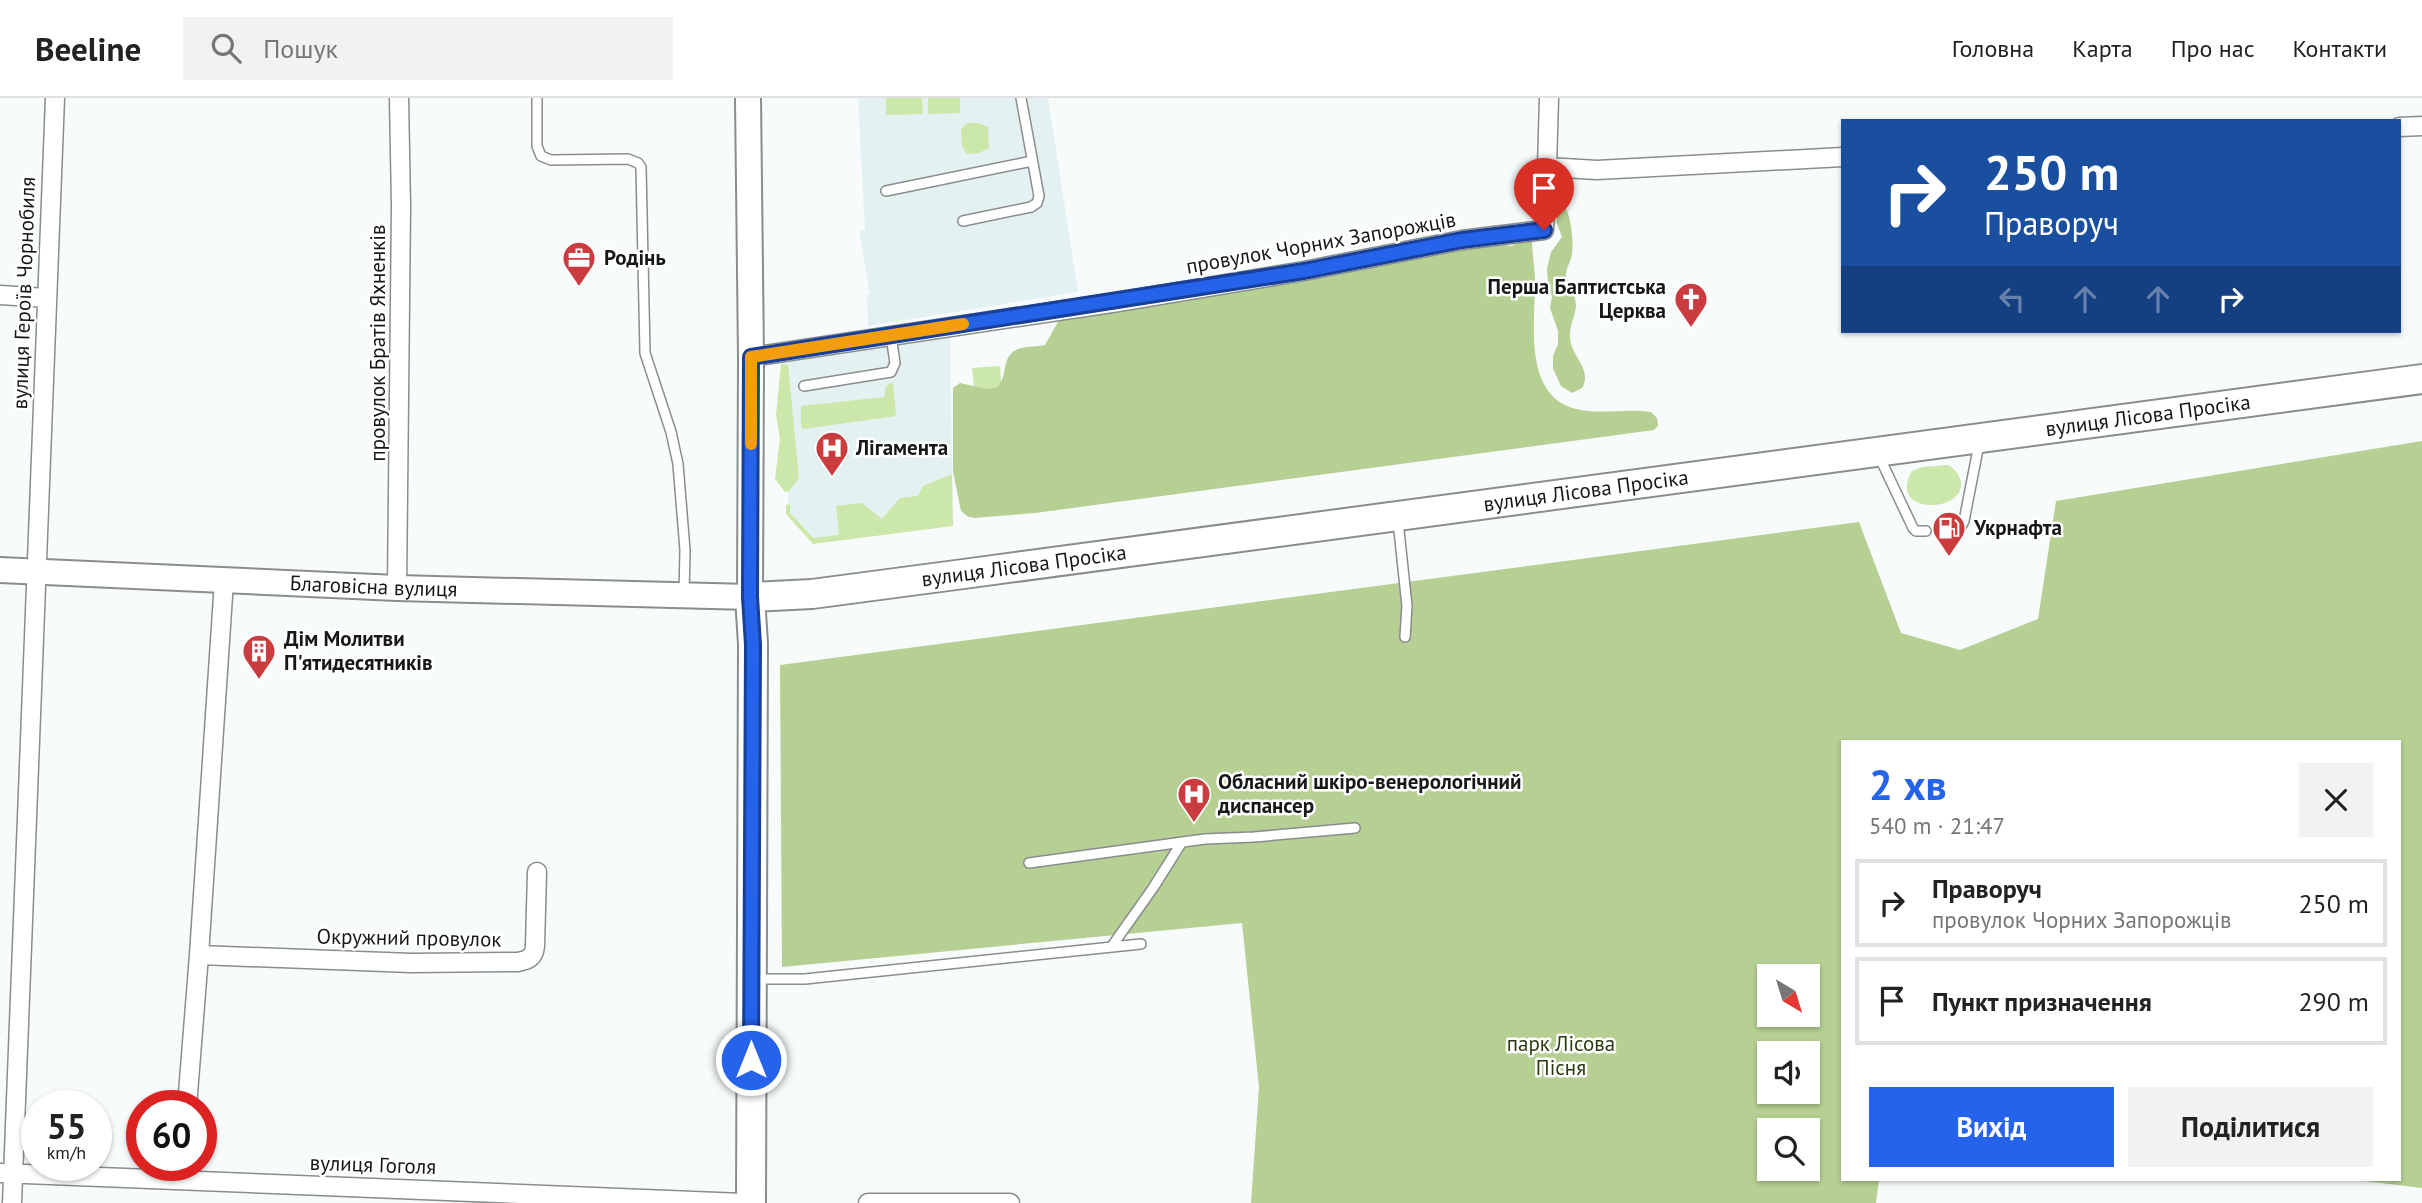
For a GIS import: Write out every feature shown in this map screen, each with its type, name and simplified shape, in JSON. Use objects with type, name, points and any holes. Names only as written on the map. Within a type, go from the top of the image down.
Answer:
[{"type":"main road","points":[[748,98],[750,597],[753,645],[751,1203]]},
{"type":"main road","name":"вулиця Лісова Просіка","points":[[750,597],[812,594],[2422,379]]},
{"type":"main road","name":"Благовісна вулиця","points":[[0,570],[397,588],[750,597]]},
{"type":"street","name":"вулиця Героїв Чорнобиля","points":[[12,1203],[7,1173],[36,572],[55,98]]},
{"type":"street","name":"провулок Братів Яхненків","points":[[397,588],[401,220],[399,98]]},
{"type":"street","points":[[1549,98],[1548,167],[1597,170],[1841,157]]},
{"type":"street","points":[[2401,127],[2422,126]]},
{"type":"street","name":"провулок Чорних Запорожців","points":[[751,357],[1304,271],[1462,240],[1544,230],[1548,167]]},
{"type":"street","points":[[0,295],[46,299]]},
{"type":"street","points":[[188,1090],[224,581]]},
{"type":"street","name":"Окружний провулок","points":[[199,955],[411,963],[528,960],[535,952],[537,872]]},
{"type":"street","name":"вулиця Гоголя","points":[[7,1173],[126,1172]]},
{"type":"street","name":"вулиця Гоголя","points":[[217,1174],[743,1203]]},
{"type":"street","points":[[868,1203],[1010,1203]]},
{"type":"lane","points":[[537,98],[537,146],[541,156],[551,159],[628,159],[641,167],[645,353],[675,448],[685,550],[684,596]]},
{"type":"lane","points":[[963,221],[1035,205],[1039,196],[1021,98]]},
{"type":"lane","points":[[886,191],[1032,161]]},
{"type":"lane","points":[[804,386],[891,372],[895,363],[891,336]]},
{"type":"lane","points":[[1952,527],[1962,525],[1964,521],[1980,439]]},
{"type":"lane","points":[[1877,453],[1913,528],[1916,531],[1926,531]]},
{"type":"lane","points":[[1397,516],[1407,606],[1405,637]]},
{"type":"lane","points":[[1030,863],[1182,842],[1355,828]]},
{"type":"lane","points":[[1112,946],[1182,842]]},
{"type":"lane","points":[[751,979],[805,978],[1141,944]]},
{"type":"shaded area","points":[[858,98],[1048,98],[1078,292],[868,326],[867,295],[870,294],[860,235],[860,231],[865,230]]},
{"type":"shaded area","points":[[950,336],[953,522],[814,540],[789,513],[781,363]]},
{"type":"green space","points":[[886,98],[922,98],[923,114],[886,115]]},
{"type":"green space","points":[[928,98],[960,98],[960,113],[928,114]]},
{"type":"green space","points":[[967,123],[988,127],[989,148],[979,153],[967,154],[962,146],[961,129]]},
{"type":"green space","points":[[1560,196],[1569,216],[1572,239],[1572,254],[1566,275],[1576,306],[1570,338],[1585,375],[1582,388],[1572,393],[1561,386],[1553,369],[1558,331],[1550,308],[1552,297],[1547,269],[1551,252],[1562,237],[1556,221],[1559,212],[1557,198]]},
{"type":"green space","points":[[1520,240],[1532,240],[1535,277],[1534,337],[1540,374],[1547,390],[1559,402],[1576,409],[1651,412],[1657,418],[1658,426],[1654,430],[1035,513],[974,518],[961,511],[953,472],[953,388],[960,383],[986,389],[998,387],[1010,355],[1021,348],[1045,345],[1059,320],[1489,243],[1512,246]]},
{"type":"green space","points":[[781,364],[788,365],[799,478],[789,491],[785,492],[775,479],[780,439],[776,415]]},
{"type":"green space","points":[[1000,366],[1002,393],[975,396],[972,368]]},
{"type":"green space","points":[[890,383],[893,384],[896,416],[803,429],[801,426],[801,406],[884,397],[886,387]]},
{"type":"green space","name":"парк Лісова Пісня","points":[[2422,441],[2422,1188],[2364,1181],[2401,1181],[2401,740],[1841,740],[1841,1181],[1879,1181],[1876,1203],[1251,1203],[1259,1087],[1242,923],[782,967],[780,665],[1859,522],[1901,633],[1960,650],[2038,619],[2056,501]]},
{"type":"green space","points":[[1948,465],[1953,468],[1961,482],[1959,493],[1951,500],[1928,505],[1909,496],[1907,485],[1912,471],[1922,467]]},
{"type":"green space","points":[[952,474],[953,526],[813,544],[786,514],[786,505],[790,504],[790,513],[813,538],[839,535],[836,506],[862,503],[882,519],[900,498],[918,496],[923,486]]},
{"type":"slow traffic","points":[[751,444],[751,357],[963,324]]},
{"type":"place","name":"Родінь","points":[[579,288]]},
{"type":"place","name":"Перша Баптистська Церква","points":[[1691,329]]},
{"type":"place","name":"Лігамента","points":[[832,478]]},
{"type":"place","name":"Укрнафта","points":[[1949,558]]},
{"type":"place","name":"Дім Молитви П'ятидесятників","points":[[259,681]]},
{"type":"place","name":"Обласний шкіро-венерологічний диспансер","points":[[1194,824]]},
{"type":"route","points":[[751,1060],[751,357],[1118,302],[1304,271],[1477,237],[1544,230]]}]
